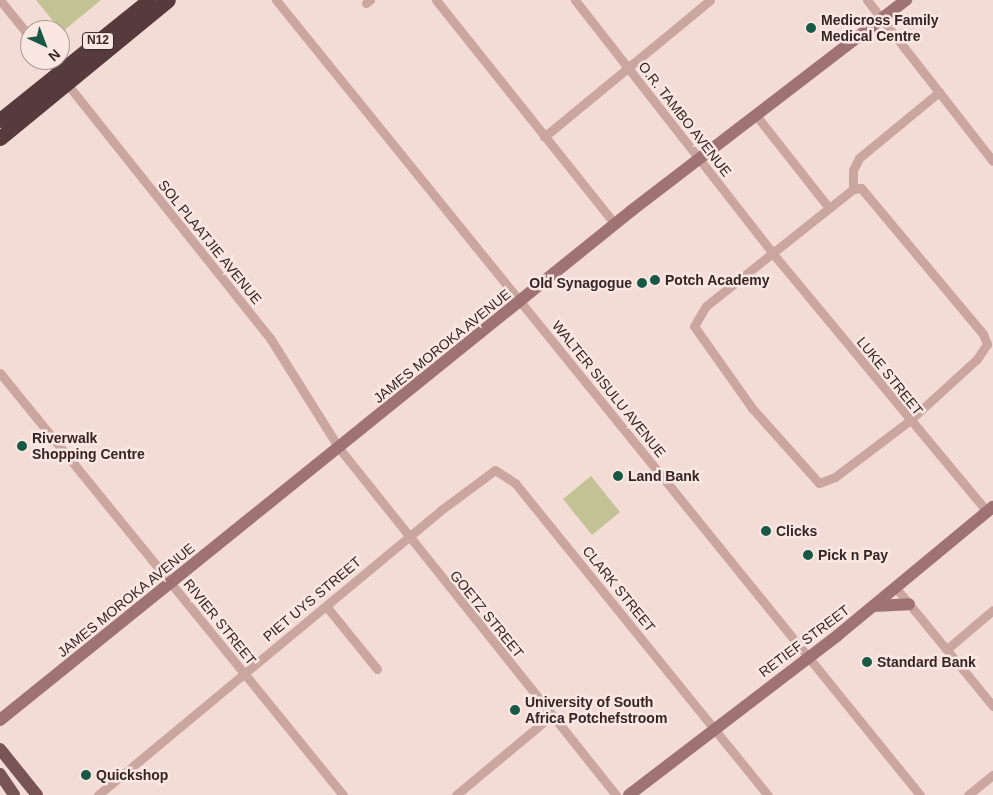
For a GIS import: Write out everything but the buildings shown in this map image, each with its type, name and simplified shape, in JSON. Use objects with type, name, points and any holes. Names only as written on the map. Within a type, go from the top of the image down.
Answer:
[{"type":"highway","name":"N12","points":[[0,138],[62,78],[148,0]]},
{"type":"highway","name":"N12","points":[[0,120],[62,78],[168,0]]},
{"type":"main road","points":[[0,750],[37,795]]},
{"type":"main road","points":[[2,777],[14,795]]},
{"type":"street","points":[[0,0],[20,25]]},
{"type":"street","name":"WALTER SISULU AVENUE","points":[[276,0],[920,795]]},
{"type":"street","points":[[436,0],[544,137],[616,224]]},
{"type":"street","name":"O.R. TAMBO AVENUE","points":[[575,0],[774,256]]},
{"type":"street","points":[[544,137],[710,0]]},
{"type":"street","points":[[867,0],[993,161]]},
{"type":"street","name":"JAMES MOROKA AVENUE","points":[[0,720],[698,158],[906,0]]},
{"type":"street","name":"SOL PLAATJIE AVENUE","points":[[56,70],[270,338],[339,448]]},
{"type":"street","points":[[853,189],[853,170],[860,158],[939,92]]},
{"type":"street","points":[[755,114],[829,208]]},
{"type":"street","points":[[861,188],[871,196],[983,334],[987,344],[978,359],[909,421],[827,482],[819,483],[809,477],[693,329],[706,306],[774,256],[853,189],[861,188]]},
{"type":"street","name":"LUKE STREET","points":[[774,256],[909,421],[990,509]]},
{"type":"street","name":"RIVIER STREET","points":[[0,373],[344,795]]},
{"type":"street","name":"GOETZ STREET","points":[[339,448],[408,537],[616,795]]},
{"type":"street","name":"PIET UYS STREET","points":[[98,795],[408,537],[486,475],[501,471]]},
{"type":"street","name":"CLARK STREET","points":[[501,471],[515,483],[768,795]]},
{"type":"street","name":"RETIEF STREET","points":[[629,795],[714,728],[810,657],[990,509]]},
{"type":"street","points":[[896,588],[993,706]]},
{"type":"street","points":[[873,607],[909,604]]},
{"type":"street","points":[[326,606],[377,669]]},
{"type":"street","points":[[947,649],[993,610]]},
{"type":"street","points":[[456,795],[552,715]]},
{"type":"street","points":[[968,795],[993,774]]},
{"type":"green space","points":[[36,0],[101,0],[70,25],[70,20],[52,20]]},
{"type":"green space","points":[[591,476],[620,512],[592,535],[563,499]]},
{"type":"place","name":"Medicross Family Medical Centre","points":[[811,28]]},
{"type":"place","name":"Potch Academy","points":[[655,280]]},
{"type":"place","name":"Old Synagogue","points":[[642,283]]},
{"type":"place","name":"Riverwalk Shopping Centre","points":[[22,446]]},
{"type":"place","name":"Land Bank","points":[[618,476]]},
{"type":"place","name":"Clicks","points":[[766,531]]},
{"type":"place","name":"Pick n Pay","points":[[808,555]]},
{"type":"place","name":"Standard Bank","points":[[867,662]]},
{"type":"place","name":"University of South Africa Potchefstroom","points":[[515,710]]},
{"type":"place","name":"Quickshop","points":[[86,775]]}]
